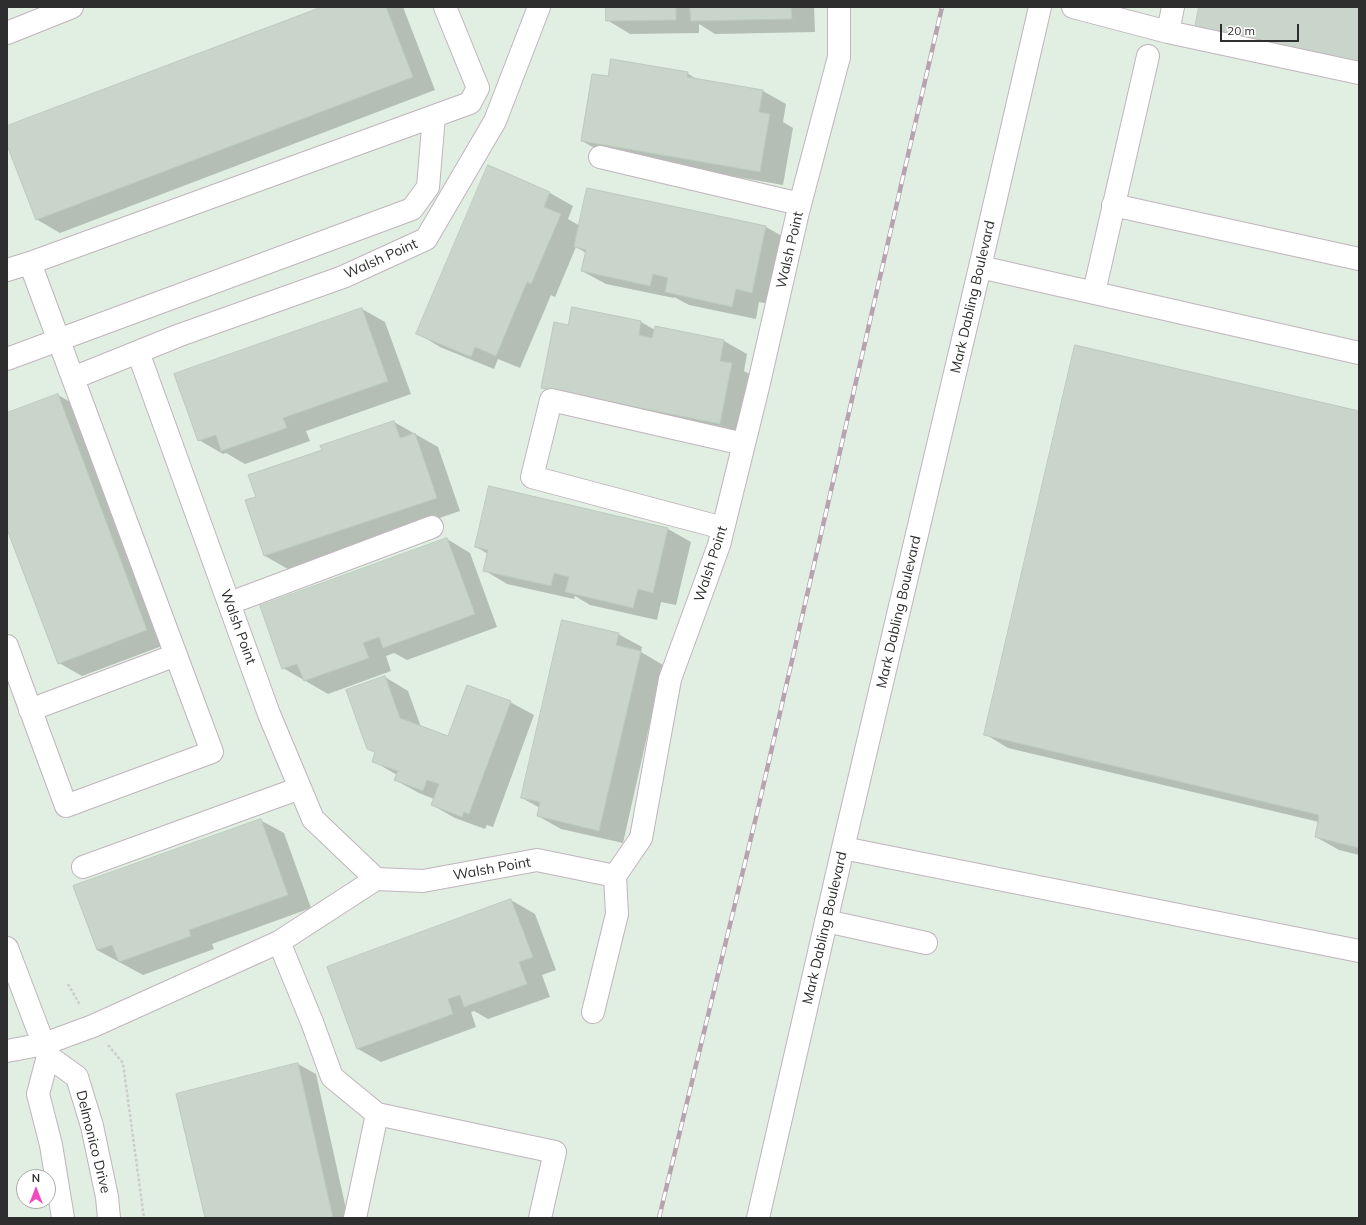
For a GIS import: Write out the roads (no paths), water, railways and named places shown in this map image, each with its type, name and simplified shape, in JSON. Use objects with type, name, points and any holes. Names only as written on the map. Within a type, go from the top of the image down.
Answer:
[{"type":"street","points":[[7,33],[72,7]]},
{"type":"street","points":[[7,270],[30,263],[470,103],[478,88],[445,7]]},
{"type":"street","name":"Walsh Point","points":[[73,378],[180,335],[343,277],[426,239],[495,121],[539,7]]},
{"type":"street","name":"Walsh Point","points":[[138,352],[269,714],[313,819],[376,879],[423,881],[537,860],[615,876],[641,838],[670,679],[719,545],[800,204],[839,57],[839,7]]},
{"type":"street","name":"Mark Dabling Boulevard","points":[[758,1218],[1040,7]]},
{"type":"street","points":[[1073,7],[1168,32],[1359,73]]},
{"type":"street","points":[[1168,32],[1173,7]]},
{"type":"street","points":[[1094,292],[1148,56]]},
{"type":"street","points":[[7,359],[412,209],[428,187],[434,116]]},
{"type":"street","points":[[600,157],[800,204]]},
{"type":"street","points":[[1113,205],[1359,259]]},
{"type":"street","points":[[7,646],[66,806],[212,752],[30,263]]},
{"type":"street","points":[[980,268],[1094,292],[1359,353]]},
{"type":"street","points":[[723,528],[532,477],[551,400],[744,444]]},
{"type":"street","points":[[230,604],[432,527]]},
{"type":"street","points":[[30,710],[176,654]]},
{"type":"street","points":[[83,867],[300,788]]},
{"type":"street","points":[[843,848],[1359,951]]},
{"type":"street","points":[[593,1012],[617,914],[615,876]]},
{"type":"street","points":[[7,1051],[46,1050],[93,1026],[279,942],[376,879]]},
{"type":"street","points":[[826,921],[926,943]]},
{"type":"street","points":[[279,942],[312,1022],[332,1077],[377,1114],[555,1152],[540,1218]]},
{"type":"street","points":[[7,948],[46,1050],[38,1094],[51,1145],[63,1218]]},
{"type":"street","name":"Delmonico Drive","points":[[46,1050],[77,1077],[92,1126],[107,1197],[109,1218]]},
{"type":"street","points":[[355,1218],[377,1114]]},
{"type":"railway","points":[[659,1218],[757,813],[942,7]]}]
